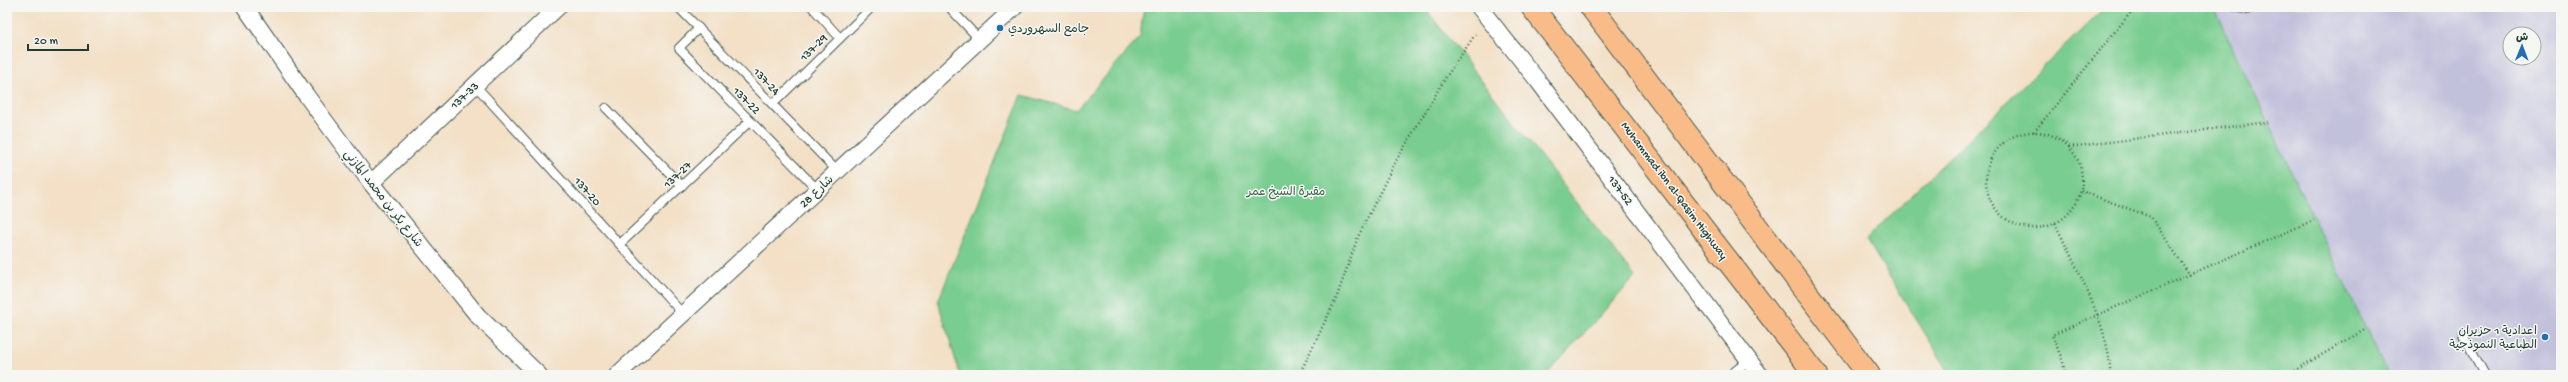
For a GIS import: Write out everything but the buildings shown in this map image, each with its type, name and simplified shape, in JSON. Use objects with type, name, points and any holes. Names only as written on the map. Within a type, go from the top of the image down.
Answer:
[{"type":"highway","name":"Muhammad ibn al-Qasim Highway","points":[[1532,7],[1816,375]]},
{"type":"highway","points":[[1591,7],[1869,375]]},
{"type":"street","name":"شارع بكر بن محمد المازني","points":[[245,7],[306,95],[371,183],[478,316],[540,375]]},
{"type":"street","name":"137-33","points":[[371,183],[558,7]]},
{"type":"street","name":"شارع 28","points":[[616,375],[838,172],[1015,7]]},
{"type":"street","name":"137-52","points":[[1483,12],[1760,375]]},
{"type":"lane","name":"137-24","points":[[678,7],[838,172]]},
{"type":"lane","points":[[812,7],[840,38]]},
{"type":"lane","name":"137-29","points":[[773,104],[872,7]]},
{"type":"lane","points":[[949,7],[980,40]]},
{"type":"lane","points":[[2235,7],[2247,10],[2252,7]]},
{"type":"lane","name":"137-22","points":[[699,28],[679,48],[818,190]]},
{"type":"lane","name":"137-20","points":[[475,85],[683,314]]},
{"type":"lane","points":[[606,108],[682,186]]},
{"type":"lane","name":"137-27","points":[[620,244],[750,121]]},
{"type":"lane","points":[[2463,335],[2485,375]]},
{"type":"lane","points":[[1730,375],[1749,360]]},
{"type":"path","points":[[2034,132],[2135,7]]},
{"type":"path","points":[[1300,375],[1336,299],[1358,237],[1393,166],[1483,12]]},
{"type":"path","points":[[2068,147],[2268,122]]},
{"type":"path","points":[[2034,132],[2050,135],[2068,147],[2074,153],[2081,167],[2083,182],[2081,191],[2072,211],[2055,223],[2046,227],[2030,228],[2014,224],[2001,215],[1991,202],[1986,186],[1987,170],[1993,155],[2004,143],[2018,135],[2034,132]]},
{"type":"path","points":[[2081,191],[2151,217],[2190,275]]},
{"type":"path","points":[[2065,375],[2063,362],[2052,335],[2314,220]]},
{"type":"path","points":[[2055,223],[2097,316],[2111,360],[2110,375]]},
{"type":"path","points":[[2287,375],[2366,329]]},
{"type":"shaded area","points":[[2213,7],[2561,7],[2561,375],[2388,375]]},
{"type":"green space","name":"مقبرة الشيخ عمر","points":[[1144,7],[1424,7],[1635,277],[1546,375],[960,375],[938,301],[1022,95],[1076,110],[1140,37]]},
{"type":"green space","points":[[2105,7],[2213,7],[2388,375],[1951,375],[1866,239]]},
{"type":"place","name":"جامع السهروردي","points":[[1000,28]]},
{"type":"place","name":"اعدادية 1 حزيران الطباعية النموذجية","points":[[2545,337]]}]
